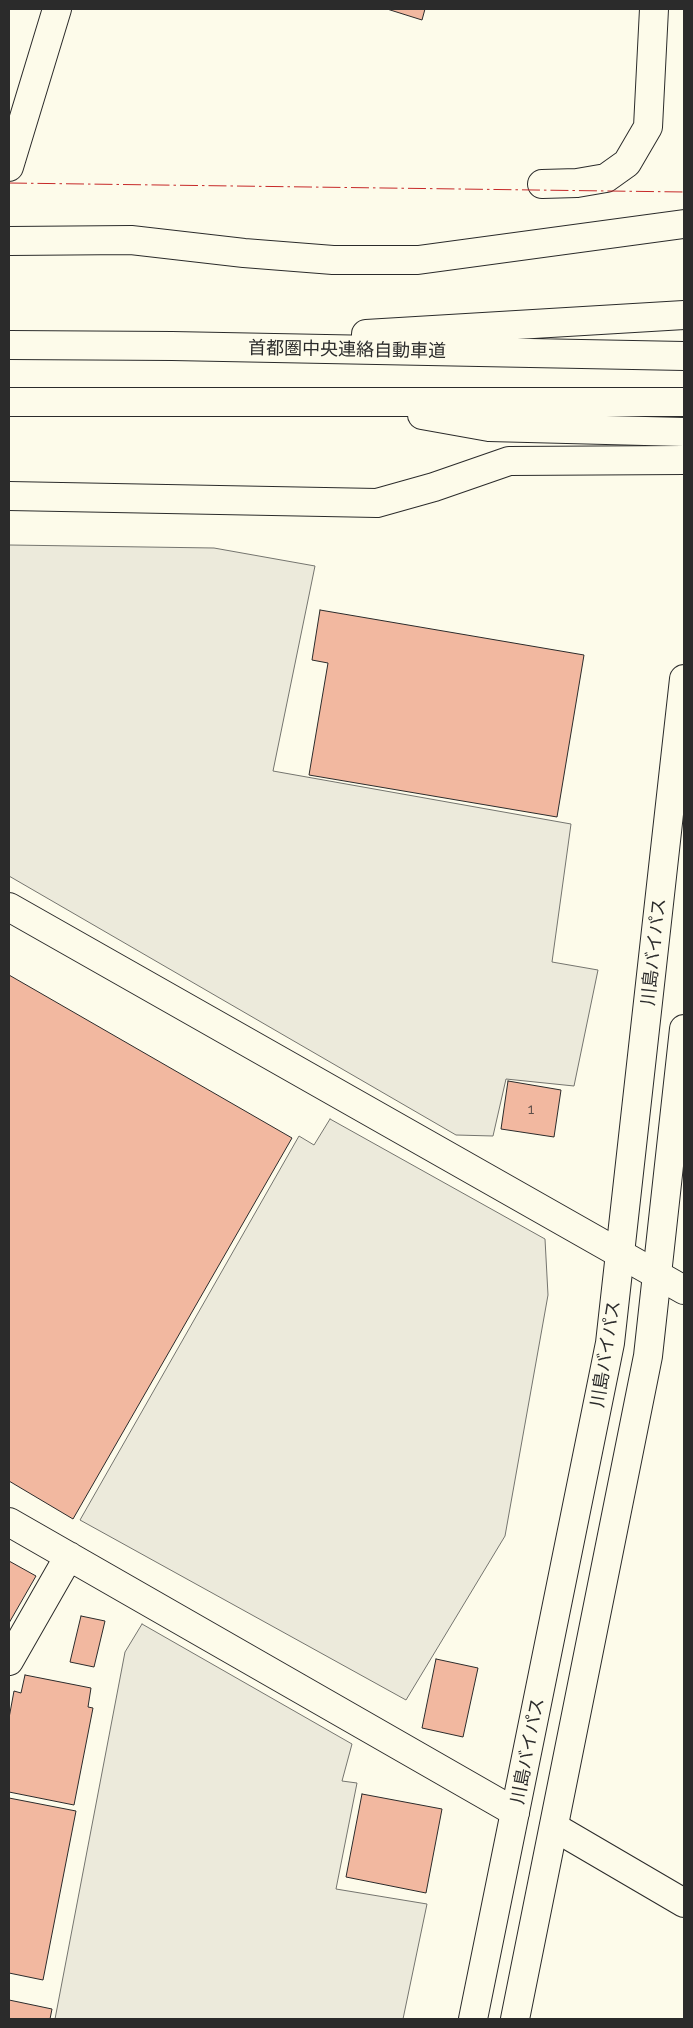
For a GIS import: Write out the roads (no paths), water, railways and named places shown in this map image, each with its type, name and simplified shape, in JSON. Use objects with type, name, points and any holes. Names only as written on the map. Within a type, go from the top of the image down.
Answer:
[{"type":"main road","points":[[9,168],[57,9]]},
{"type":"main road","points":[[542,184],[577,183],[606,178],[627,163],[648,127],[654,9]]},
{"type":"main road","points":[[9,241],[131,240],[244,253],[333,260],[418,260],[684,224]]},
{"type":"main road","points":[[172,346],[684,316]]},
{"type":"main road","name":"首都圏中央連絡自動車道","points":[[9,345],[172,346],[684,356]]},
{"type":"main road","points":[[9,402],[684,402]]},
{"type":"main road","points":[[354,403],[488,427],[684,432]]},
{"type":"main road","points":[[9,496],[377,503],[434,487],[509,461],[684,460]]},
{"type":"main road","name":"川島バイパス","points":[[474,2019],[610,1343],[684,680]]},
{"type":"main road","points":[[9,908],[684,1290]]},
{"type":"main road","points":[[515,2019],[648,1356],[684,1029]]},
{"type":"main road","points":[[9,1522],[515,1812]]},
{"type":"main road","points":[[9,1661],[69,1556]]},
{"type":"main road","points":[[554,1827],[684,1903]]}]
